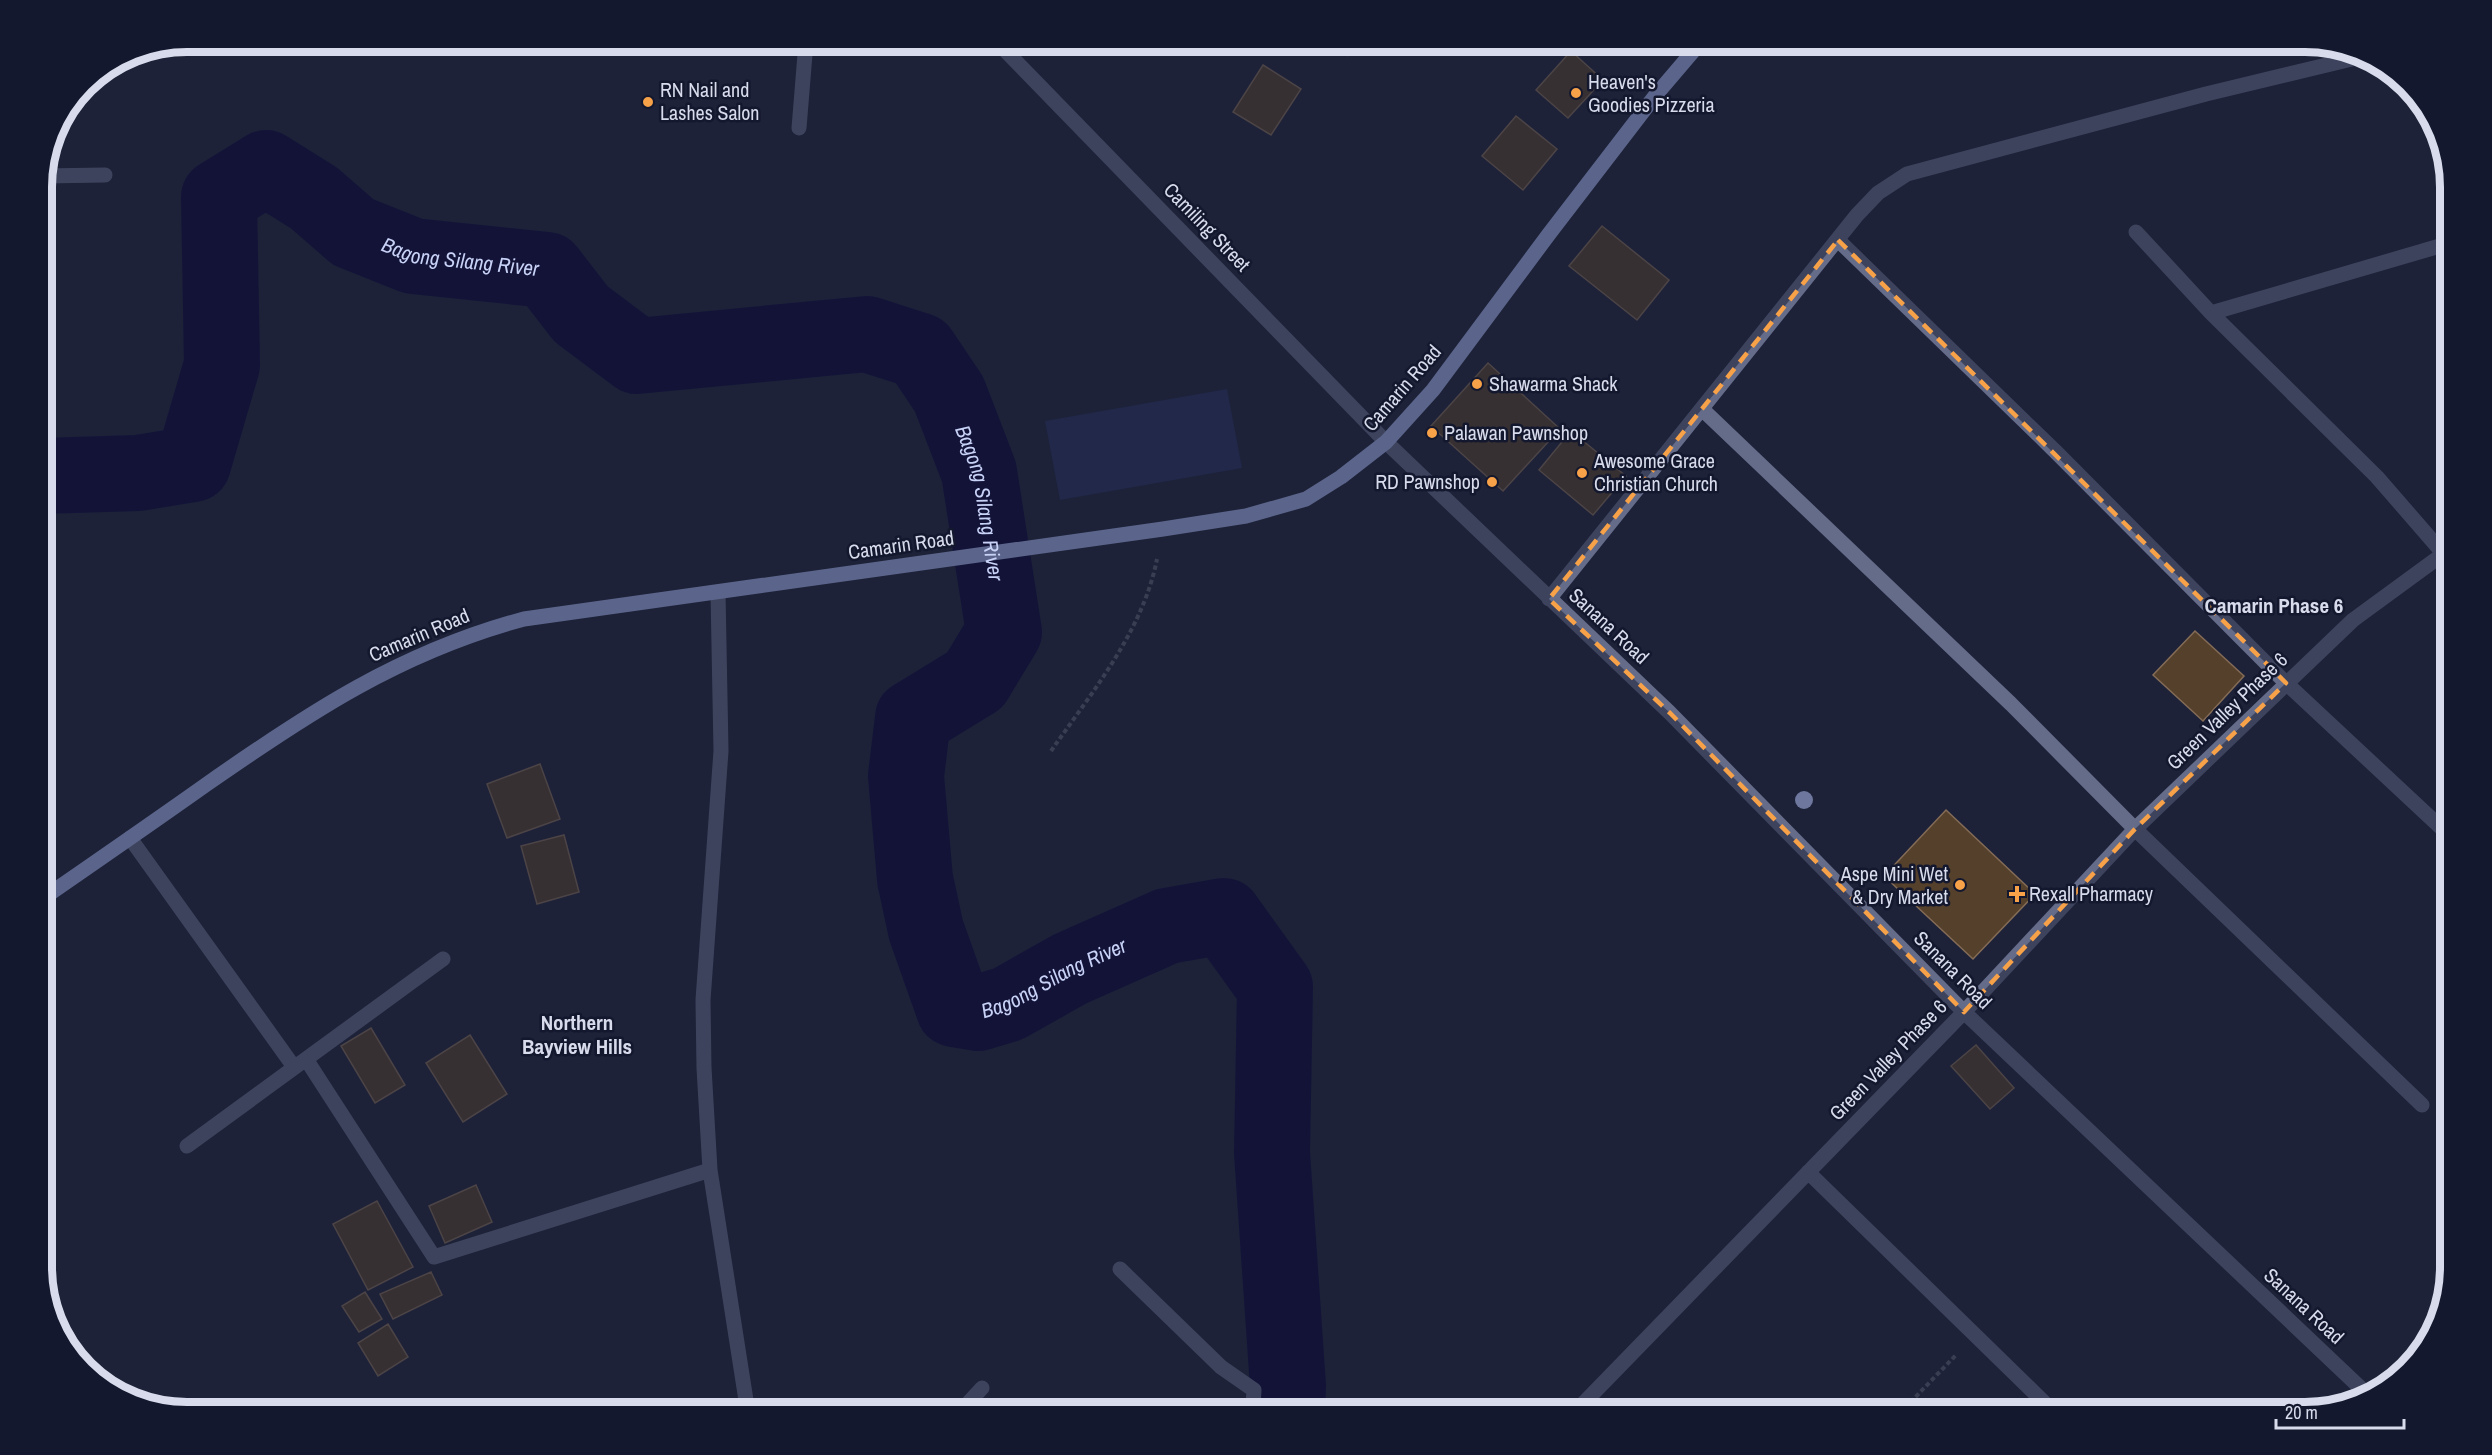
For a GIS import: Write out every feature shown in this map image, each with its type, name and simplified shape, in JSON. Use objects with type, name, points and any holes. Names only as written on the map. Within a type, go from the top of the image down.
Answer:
[{"type":"main road","name":"Camarin Road","points":[[53,891],[297,721],[373,678],[441,645],[482,630],[525,619],[1246,516],[1306,499],[1341,477],[1386,442],[1433,390],[1549,234],[1655,96],[1692,52]]},
{"type":"street","points":[[799,128],[805,52]]},
{"type":"street","name":"Camiling Street","points":[[1007,52],[1386,442]]},
{"type":"street","points":[[1550,599],[1878,193],[1907,174],[2206,94],[2348,60]]},
{"type":"street","points":[[53,176],[105,175]]},
{"type":"street","points":[[2136,232],[2211,313],[2377,477],[2439,544]]},
{"type":"street","points":[[1838,240],[2056,452],[2286,682],[2440,826]]},
{"type":"street","points":[[2211,313],[2439,246]]},
{"type":"street","points":[[1702,409],[2011,704],[2135,829],[2422,1105]]},
{"type":"street","name":"Sanana Road","points":[[1386,442],[1670,713],[1964,1012],[2362,1389]]},
{"type":"street","name":"Green Valley Phase 6","points":[[1585,1402],[1964,1012],[2135,829],[2352,620],[2439,556]]},
{"type":"street","points":[[718,592],[721,751],[703,1000],[704,1068],[710,1170],[746,1402]]},
{"type":"street","points":[[130,838],[300,1063],[434,1257],[710,1170]]},
{"type":"street","points":[[186,1146],[443,959]]},
{"type":"street","points":[[1808,1172],[2044,1402]]},
{"type":"street","points":[[1120,1269],[1221,1367],[1254,1390],[1253,1402]]},
{"type":"street","points":[[970,1402],[982,1389]]},
{"type":"path","points":[[1346,52],[1349,55]]},
{"type":"path","points":[[1051,751],[1112,662],[1139,615],[1154,577],[1163,529]]},
{"type":"path","points":[[1911,1402],[1975,1336]]},
{"type":"highlighted area","points":[[1838,240],[2286,683],[2135,829],[1964,1012],[1670,713],[1549,599]]},
{"type":"shaded area","points":[[1227,389],[1242,468],[1060,500],[1045,421]]},
{"type":"building","points":[[1570,52],[1603,80],[1568,118],[1536,90]]},
{"type":"building","points":[[1263,65],[1301,89],[1271,135],[1233,112]]},
{"type":"building","points":[[1516,116],[1557,149],[1523,190],[1482,156]]},
{"type":"building","points":[[1602,226],[1669,280],[1637,320],[1569,266]]},
{"type":"building","points":[[1488,363],[1560,429],[1503,491],[1431,426]]},
{"type":"building","name":"Awesome Grace Christian Church","points":[[1571,431],[1626,476],[1593,515],[1539,470]]},
{"type":"building","points":[[2195,631],[2244,676],[2203,721],[2153,675]]},
{"type":"building","points":[[540,764],[560,819],[507,838],[487,784]]},
{"type":"building","name":"Aspe Mini Wet & Dry Market","points":[[1946,810],[2035,894],[1973,959],[1884,876]]},
{"type":"building","points":[[564,835],[579,892],[537,904],[521,846]]},
{"type":"building","points":[[371,1028],[405,1085],[375,1103],[341,1046]]},
{"type":"building","points":[[470,1035],[507,1094],[463,1122],[426,1063]]},
{"type":"building","points":[[1976,1045],[2014,1088],[1990,1109],[1951,1066]]},
{"type":"building","points":[[476,1185],[492,1222],[445,1243],[429,1206]]},
{"type":"building","points":[[377,1201],[413,1267],[368,1290],[333,1224]]},
{"type":"building","points":[[431,1272],[442,1295],[393,1319],[380,1294]]},
{"type":"building","points":[[365,1292],[382,1319],[359,1332],[342,1306]]},
{"type":"building","points":[[388,1324],[408,1357],[378,1376],[358,1343]]},
{"type":"waterway","name":"Bagong Silang River","points":[[53,476],[138,473],[193,464],[222,365],[219,197],[266,168],[314,198],[353,232],[413,256],[547,270],[581,314],[637,356],[867,334],[920,351],[949,394],[979,472],[1004,632],[975,680],[913,718],[906,776],[915,879],[926,930],[954,1009],[978,1013],[1008,1004],[1070,969],[1167,926],[1224,916],[1275,987],[1272,1153],[1287,1402]]},
{"type":"place","name":"Heaven's Goodies Pizzeria","points":[[1576,93]]},
{"type":"place","name":"RN Nail and Lashes Salon","points":[[648,102]]},
{"type":"place","name":"Shawarma Shack","points":[[1477,384]]},
{"type":"place","name":"Palawan Pawnshop","points":[[1432,433]]},
{"type":"place","name":"Awesome Grace Christian Church","points":[[1582,473]]},
{"type":"place","name":"RD Pawnshop","points":[[1492,482]]},
{"type":"place","name":"Aspe Mini Wet & Dry Market","points":[[1960,885]]},
{"type":"place","name":"Rexall Pharmacy","points":[[2017,894]]},
{"type":"district","name":"Camarin Phase 6","points":[[2274,606]]},
{"type":"district","name":"Northern Bayview Hills","points":[[577,1035]]}]
